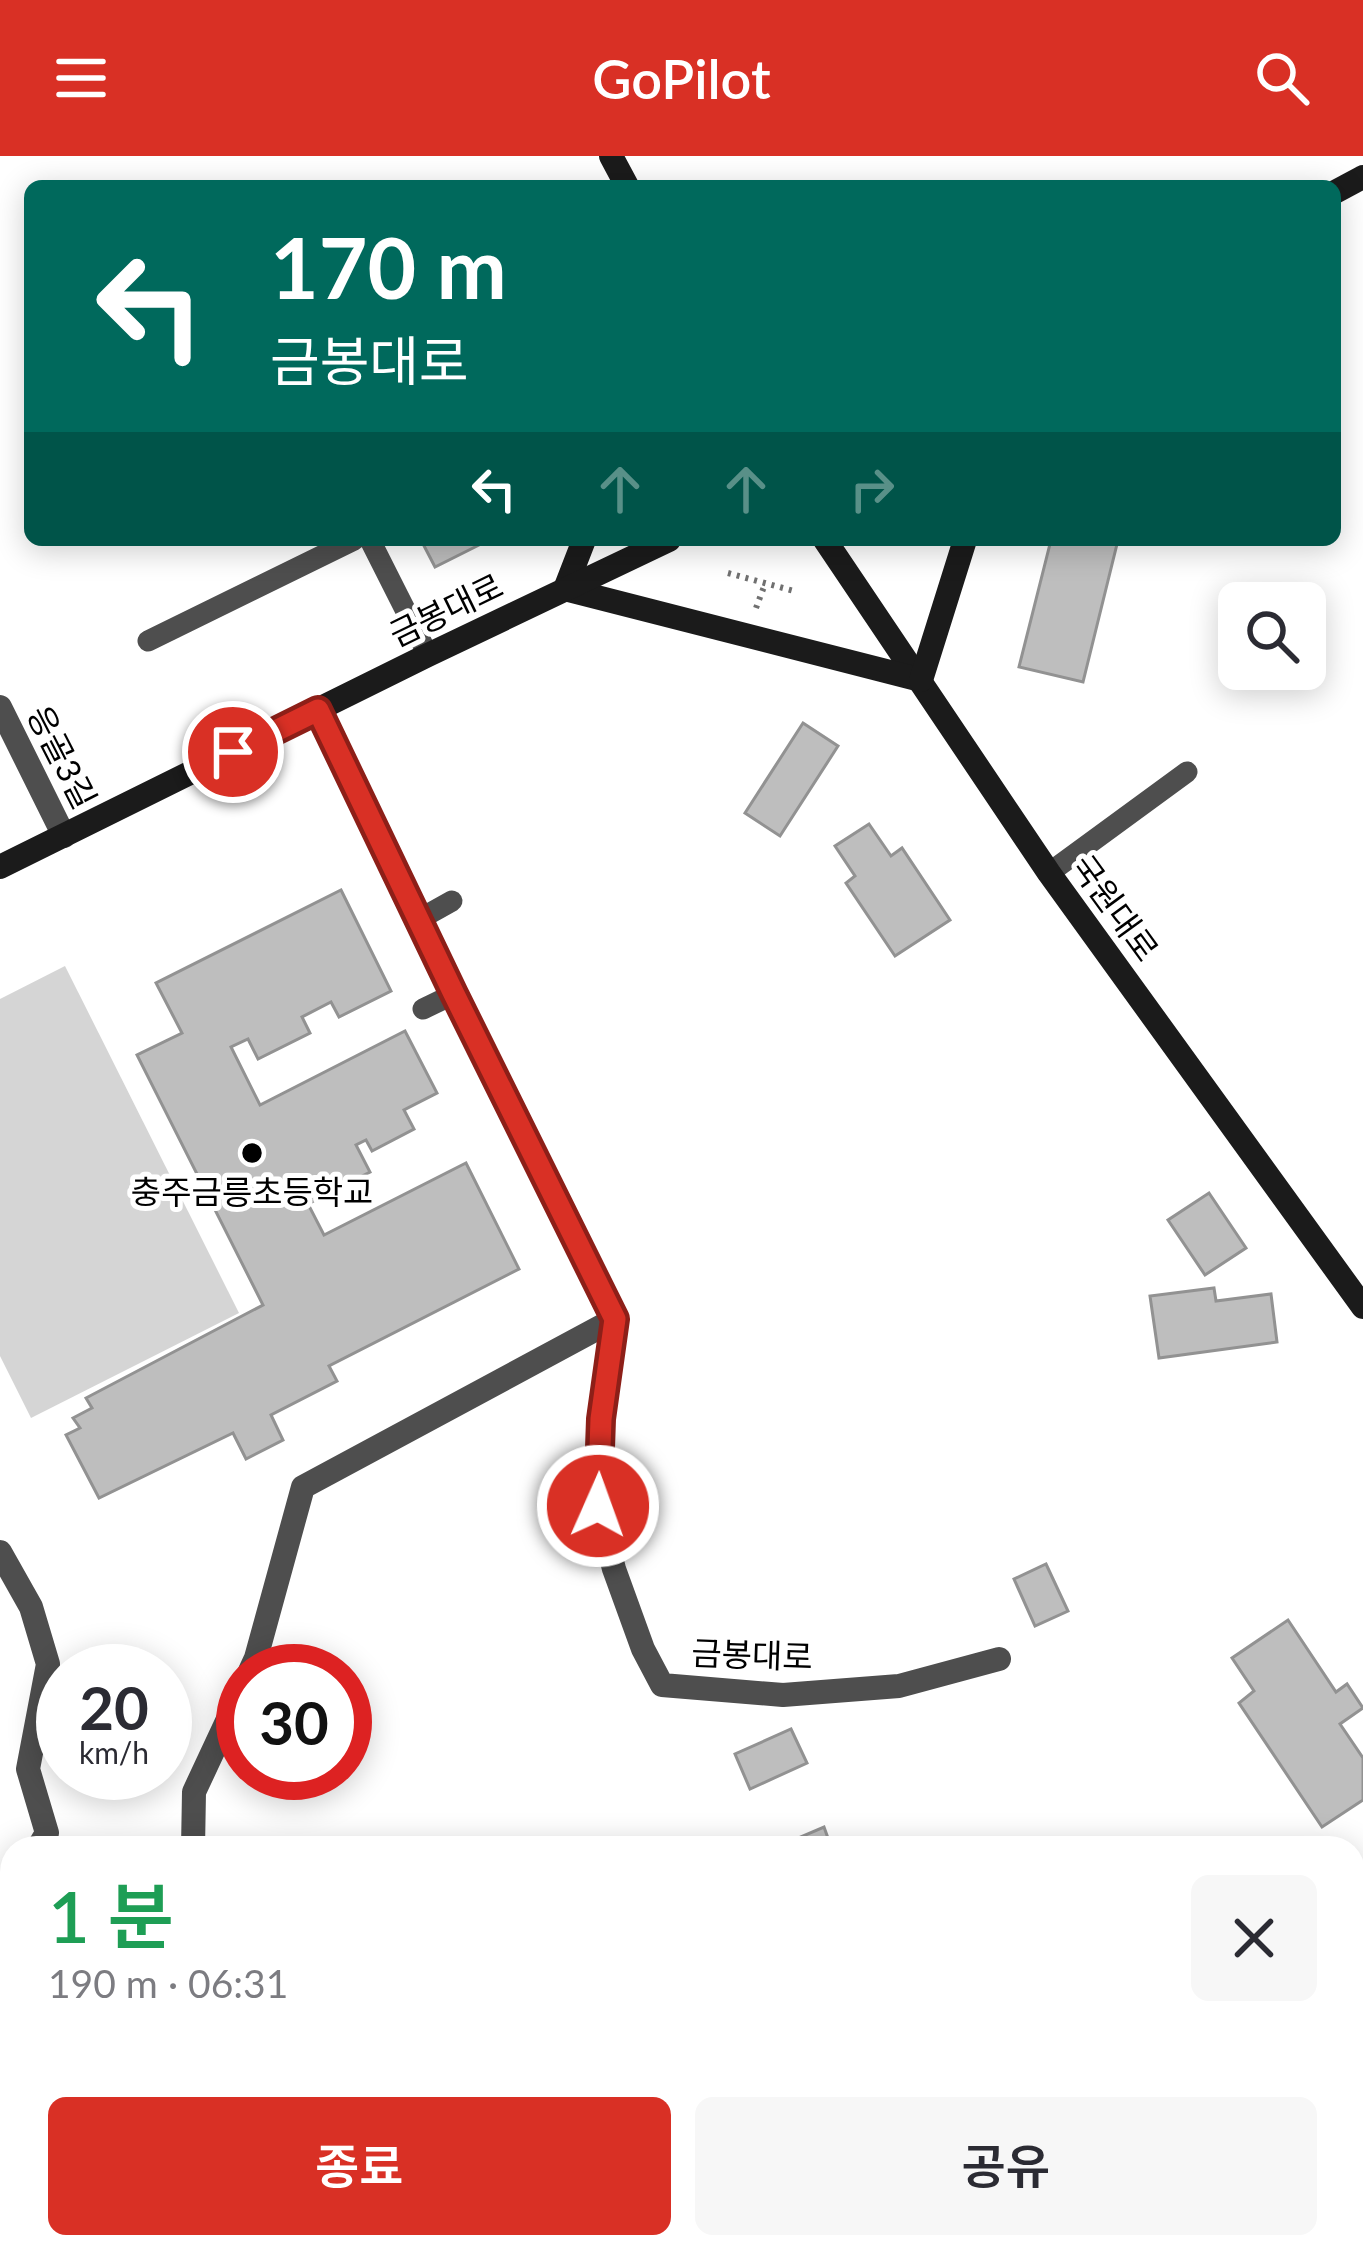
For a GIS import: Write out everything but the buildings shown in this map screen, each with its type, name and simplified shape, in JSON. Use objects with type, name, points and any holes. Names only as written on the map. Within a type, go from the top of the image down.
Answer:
[{"type":"street","points":[[582,546],[565,590],[921,680],[963,546]]},
{"type":"street","name":"금봉대로","points":[[0,867],[657,546]]},
{"type":"street","name":"국원대로","points":[[829,546],[1049,873],[1363,1307]]},
{"type":"street","name":"응골3길","points":[[0,707],[64,836]]},
{"type":"street","points":[[260,1644],[303,1487],[615,1319],[318,710]]},
{"type":"street","name":"금봉대로","points":[[615,1319],[601,1419],[598,1506],[614,1569],[662,1685],[783,1695],[899,1686],[999,1659]]},
{"type":"street","points":[[0,1552],[31,1606],[48,1664],[28,1769],[45,1836]]},
{"type":"street","points":[[193,1836],[194,1792],[216,1745]]},
{"type":"lane","points":[[148,641],[342,546]]},
{"type":"lane","points":[[373,546],[428,656]]},
{"type":"lane","points":[[1049,873],[1187,772]]},
{"type":"lane","points":[[418,920],[452,901]]},
{"type":"lane","points":[[423,1009],[454,994]]},
{"type":"path","points":[[728,574],[794,591]]},
{"type":"path","points":[[752,618],[765,584]]},
{"type":"shaded area","points":[[65,966],[239,1313],[31,1418],[0,1356],[0,999]]},
{"type":"place","name":"충주금릉초등학교","points":[[252,1153]]},
{"type":"route","points":[[233,752],[318,710],[615,1319],[601,1419],[598,1506]]}]
